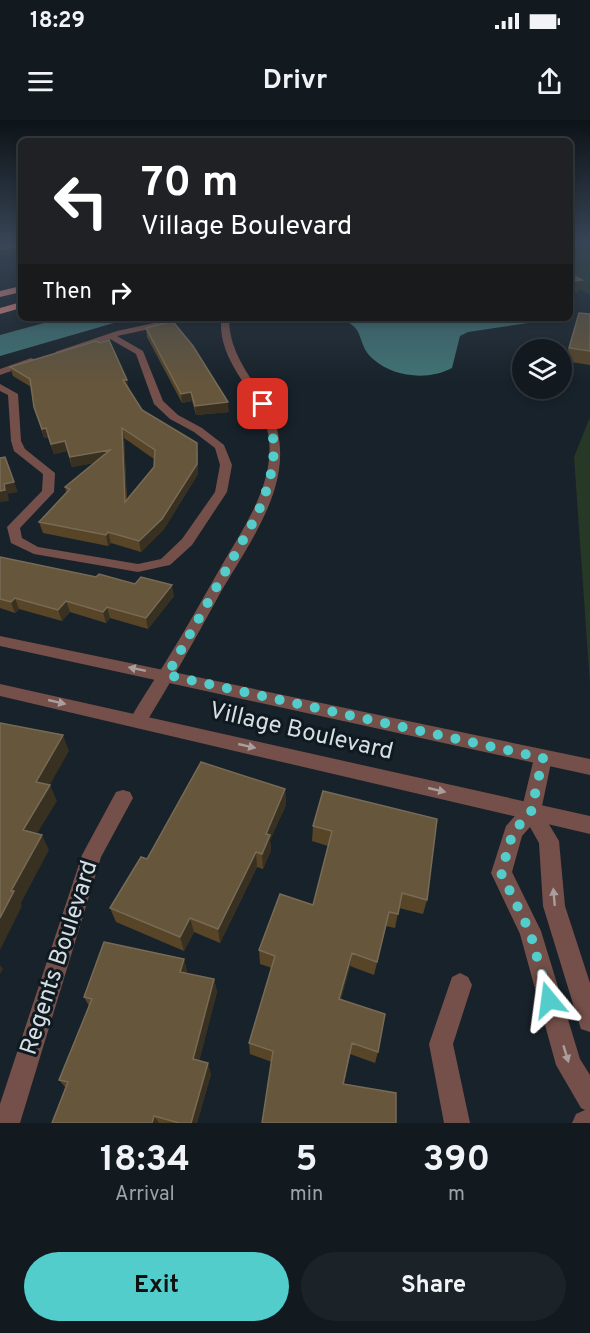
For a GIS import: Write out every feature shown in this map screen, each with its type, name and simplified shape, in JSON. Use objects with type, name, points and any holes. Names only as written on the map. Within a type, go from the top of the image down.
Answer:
[{"type":"highway","points":[[0,294],[18,290]]},
{"type":"highway","points":[[0,310],[18,306]]},
{"type":"street","points":[[0,372],[111,336],[168,321]]},
{"type":"street","points":[[138,721],[167,675],[256,517],[272,476],[275,450],[268,415],[229,351],[225,321]]},
{"type":"street","points":[[0,387],[13,394],[16,441],[20,451],[49,473],[48,492],[13,527],[16,540],[34,550],[138,568],[165,562],[187,542],[221,492],[226,465],[220,447],[198,430],[174,417],[158,402],[140,353],[111,336]]},
{"type":"street","name":"Village Boulevard","points":[[0,641],[590,767]]},
{"type":"street","name":"Village Boulevard","points":[[0,690],[590,825]]},
{"type":"street","points":[[543,758],[531,812],[513,832],[501,873],[530,932],[569,1065],[590,1099]]},
{"type":"street","name":"Regents Boulevard","points":[[7,1123],[92,855],[123,798]]},
{"type":"street","points":[[531,812],[549,841],[554,906],[590,1020]]},
{"type":"street","points":[[457,1123],[441,1044],[460,985]]},
{"type":"street","points":[[585,1123],[590,1122]]},
{"type":"shaded area","points":[[579,289],[590,289],[590,295]]},
{"type":"shaded area","points":[[51,321],[121,321],[0,356],[0,335]]},
{"type":"shaded area","points":[[343,321],[542,321],[468,332],[460,336],[452,368],[422,376],[400,373],[381,365],[367,352],[359,333]]},
{"type":"shaded area","points":[[590,417],[590,685],[574,457]]},
{"type":"building","points":[[579,313],[590,314],[590,351],[572,348],[572,339]]},
{"type":"building","points":[[170,322],[175,324],[193,346],[228,402],[195,406],[191,392],[181,394],[146,328]]},
{"type":"building","points":[[109,340],[127,380],[123,380],[142,410],[197,443],[197,464],[162,519],[139,541],[108,532],[106,535],[39,522],[70,489],[65,487],[110,450],[70,457],[65,441],[51,444],[46,428],[42,429],[34,407],[30,379],[10,367],[96,341],[100,343]],"holes":[[[122,428],[155,450],[154,467],[125,502]]]},
{"type":"building","points":[[5,457],[14,482],[4,484],[5,490],[0,491],[0,458]]},
{"type":"building","points":[[0,557],[96,577],[99,574],[135,584],[141,577],[172,585],[146,618],[107,607],[103,612],[66,601],[58,610],[15,598],[11,602],[0,599]]},
{"type":"building","points":[[0,723],[63,735],[36,782],[50,785],[23,830],[42,835],[11,891],[14,891],[0,918]]},
{"type":"building","points":[[201,762],[285,789],[266,834],[270,835],[262,854],[256,852],[218,929],[190,918],[180,937],[110,908],[141,857],[147,859]]},
{"type":"building","points":[[323,791],[437,819],[427,900],[402,893],[398,914],[389,912],[377,962],[352,953],[339,999],[385,1014],[378,1052],[352,1043],[343,1084],[396,1093],[396,1123],[262,1123],[273,1051],[249,1043],[275,956],[259,950],[280,894],[313,905],[332,831],[313,826]]},
{"type":"building","points":[[104,942],[184,959],[180,972],[214,979],[193,1059],[208,1063],[191,1123],[179,1123],[154,1116],[152,1123],[52,1123],[68,1082],[59,1080],[92,999],[84,997]]},
{"type":"route","points":[[263,404],[273,434],[275,450],[272,476],[267,492],[256,517],[167,675],[543,758],[531,812],[513,832],[501,873],[530,932],[549,1000]]}]
